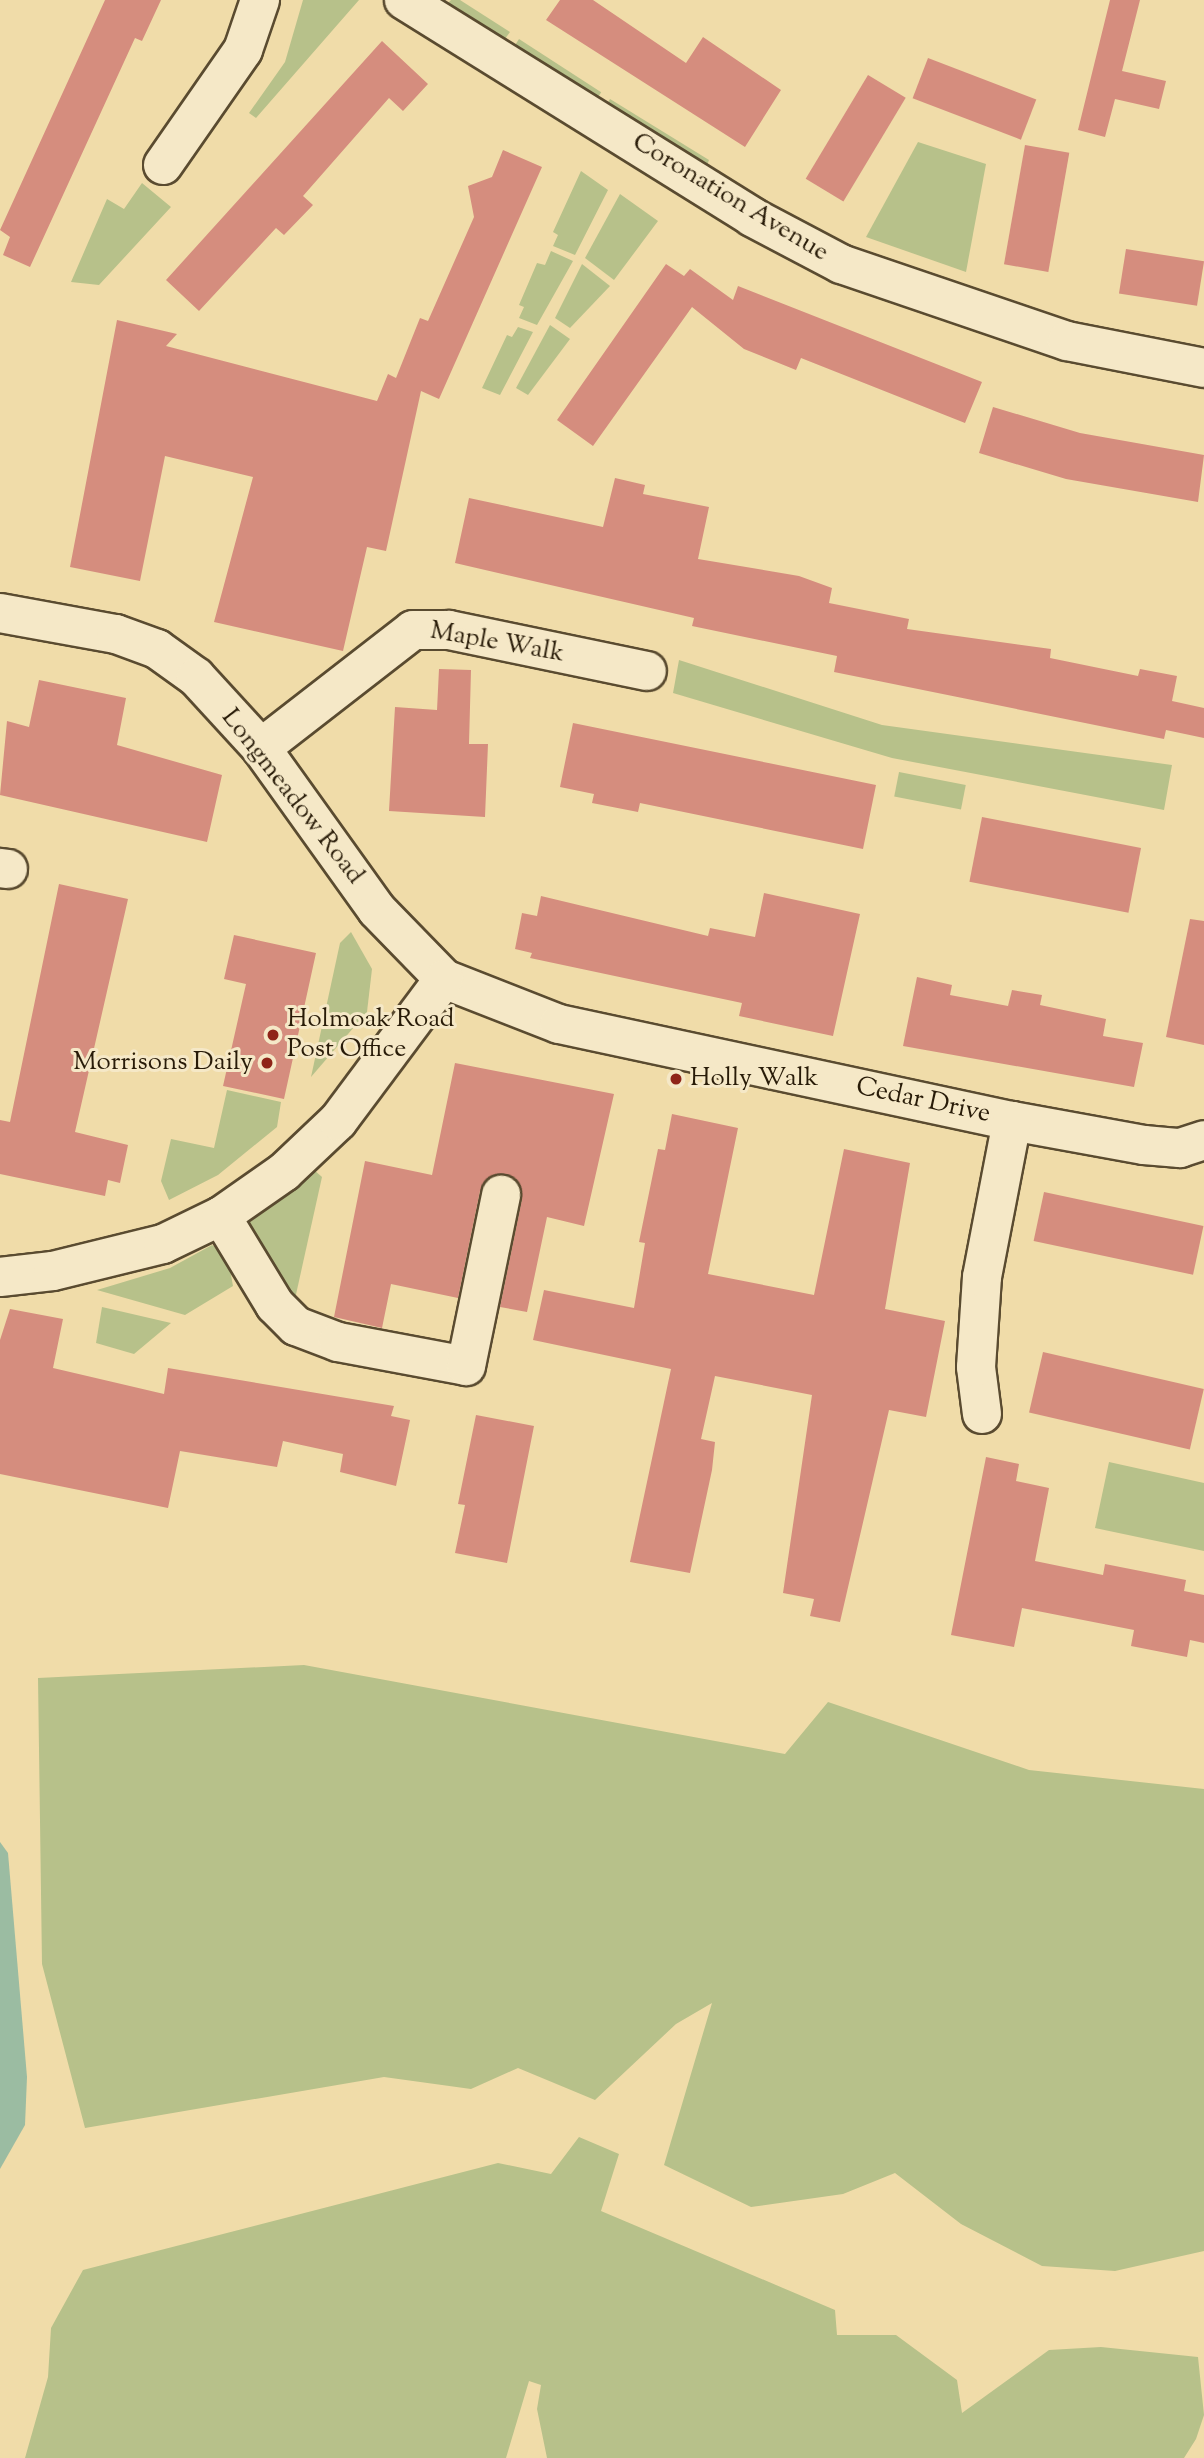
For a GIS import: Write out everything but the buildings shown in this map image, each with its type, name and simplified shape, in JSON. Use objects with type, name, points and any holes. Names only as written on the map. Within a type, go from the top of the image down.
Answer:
[{"type":"street","points":[[163,165],[243,50],[260,0]]},
{"type":"street","name":"Coronation Avenue","points":[[404,0],[752,217],[841,264],[1054,337],[1204,368]]},
{"type":"street","name":"Longmeadow Road","points":[[0,613],[116,634],[157,649],[196,677],[261,748],[377,910],[444,979]]},
{"type":"street","name":"Maple Walk","points":[[261,748],[413,630],[449,630],[647,671]]},
{"type":"street","points":[[0,1277],[53,1271],[163,1244],[221,1216],[284,1172],[338,1121],[444,979]]},
{"type":"street","name":"Cedar Drive","points":[[444,979],[559,1024],[1012,1121],[1144,1145],[1180,1148],[1204,1140]]},
{"type":"street","points":[[982,1414],[976,1367],[982,1277],[1012,1121]]},
{"type":"street","points":[[221,1216],[275,1306],[296,1326],[338,1342],[466,1366],[501,1195]]},
{"type":"shaded area","points":[[303,0],[359,0],[256,118],[249,113],[285,62]]},
{"type":"shaded area","points":[[451,0],[460,0],[510,32],[502,43],[446,5]]},
{"type":"shaded area","points":[[519,39],[601,92],[594,103],[512,50]]},
{"type":"shaded area","points":[[610,99],[709,160],[704,173],[604,109]]},
{"type":"shaded area","points":[[918,142],[986,164],[966,272],[866,237]]},
{"type":"shaded area","points":[[581,171],[608,190],[575,255],[553,246],[558,235],[553,232]]},
{"type":"shaded area","points":[[142,183],[171,207],[99,285],[71,282],[107,199],[124,209]]},
{"type":"shaded area","points":[[620,194],[658,221],[614,280],[585,258]]},
{"type":"shaded area","points":[[551,251],[573,261],[537,325],[519,318],[524,307],[519,305],[537,263],[545,265]]},
{"type":"shaded area","points":[[582,264],[610,286],[570,328],[555,318]]},
{"type":"shaded area","points":[[550,325],[570,339],[528,395],[516,388]]},
{"type":"shaded area","points":[[518,327],[533,332],[500,395],[482,388],[507,335],[512,337]]},
{"type":"shaded area","points":[[679,660],[882,725],[1172,765],[1164,810],[892,758],[673,693]]},
{"type":"shaded area","points":[[899,772],[966,785],[961,810],[894,797]]},
{"type":"shaded area","points":[[351,932],[372,969],[367,1012],[311,1077],[340,943]]},
{"type":"shaded area","points":[[227,1090],[281,1102],[277,1127],[218,1175],[169,1200],[161,1181],[171,1139],[214,1148]]},
{"type":"shaded area","points":[[314,1170],[322,1177],[295,1299],[279,1288],[249,1223]]},
{"type":"shaded area","points":[[212,1245],[227,1253],[233,1286],[185,1315],[97,1290],[170,1268]]},
{"type":"shaded area","points":[[102,1307],[171,1323],[134,1354],[96,1343]]},
{"type":"shaded area","points":[[1109,1462],[1204,1483],[1204,1551],[1095,1528]]},
{"type":"shaded area","points":[[304,1665],[785,1754],[828,1702],[1029,1770],[1204,1789],[1204,2251],[1115,2271],[1042,2266],[961,2224],[895,2173],[843,2194],[751,2207],[664,2165],[712,2003],[676,2024],[595,2100],[518,2068],[471,2089],[384,2077],[85,2128],[42,1964],[38,1678]]},
{"type":"shaded area","points":[[0,1842],[8,1853],[27,2077],[25,2125],[0,2169]]},
{"type":"shaded area","points":[[579,2137],[619,2154],[601,2211],[835,2310],[837,2335],[896,2335],[957,2380],[962,2413],[1049,2350],[1101,2347],[1198,2357],[1204,2415],[1196,2439],[1184,2458],[547,2458],[537,2409],[541,2385],[529,2381],[506,2458],[25,2458],[48,2377],[51,2328],[83,2270],[498,2163],[551,2174]]},
{"type":"place","name":"Holmoak Road Post Office","points":[[273,1035]]},
{"type":"place","name":"Morrisons Daily","points":[[267,1063]]},
{"type":"place","name":"Holly Walk","points":[[676,1079]]}]
